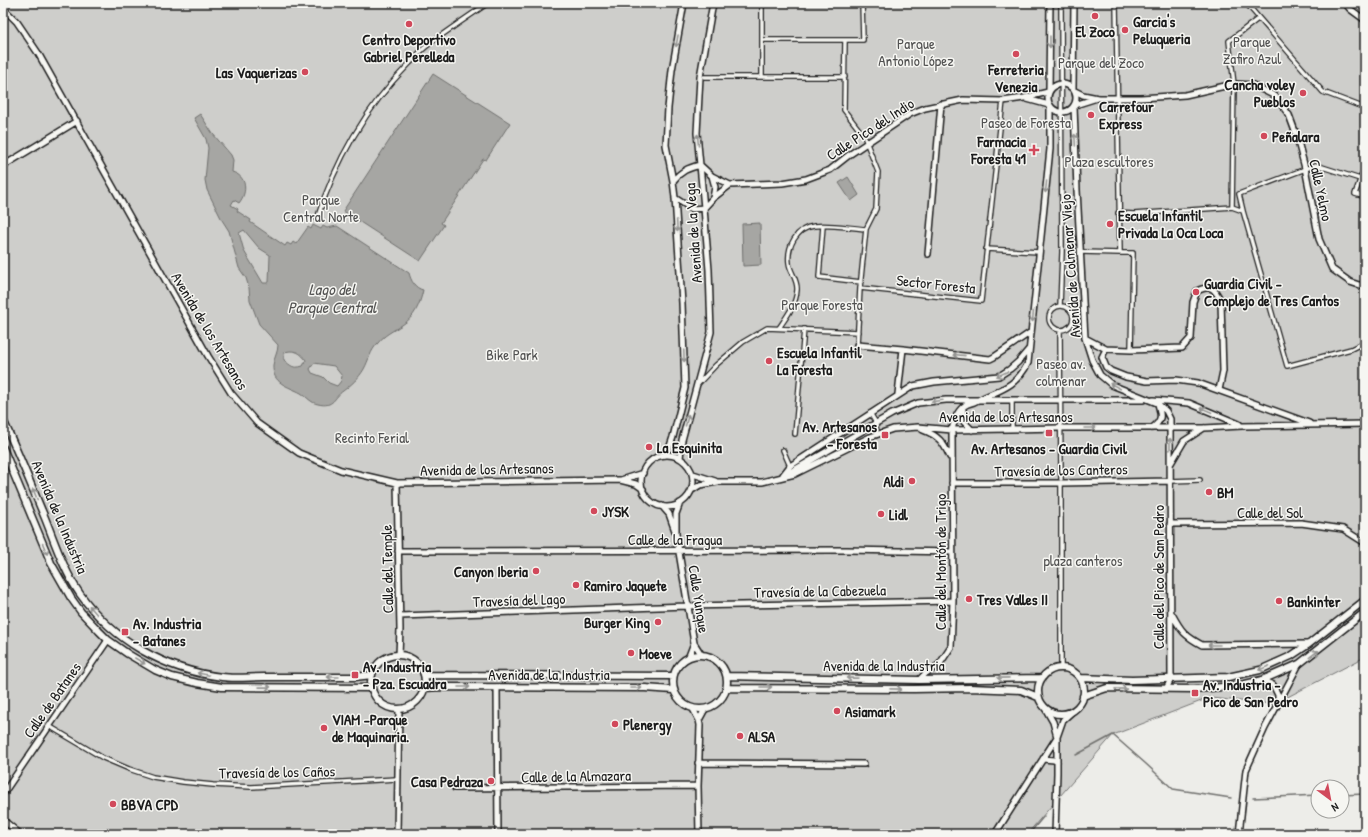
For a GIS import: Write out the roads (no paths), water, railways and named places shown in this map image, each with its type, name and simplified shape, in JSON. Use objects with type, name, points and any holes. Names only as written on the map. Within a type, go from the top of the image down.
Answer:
[{"type":"street","points":[[317,219],[323,200],[359,126],[392,81],[427,46],[488,3]]},
{"type":"street","name":"Avenida de la Vega","points":[[664,455],[669,449],[674,437],[685,388],[682,303],[675,198],[666,145],[672,70],[684,3]]},
{"type":"street","name":"Avenida de la Vega","points":[[680,458],[682,440],[711,332],[709,270],[697,132],[700,77],[713,3]]},
{"type":"street","points":[[762,3],[762,77]]},
{"type":"street","points":[[762,40],[862,40],[862,3]]},
{"type":"street","points":[[1049,91],[1050,3]]},
{"type":"street","name":"Avenida de Colmenar Viejo","points":[[1060,306],[1062,252],[1061,3]]},
{"type":"street","points":[[1074,3],[1074,89]]},
{"type":"street","points":[[1116,3],[1118,213],[1120,253]]},
{"type":"street","points":[[1246,3],[1323,92],[1365,108]]},
{"type":"street","points":[[1345,3],[1350,9],[1365,20]]},
{"type":"street","name":"Avenida de los Artesanos","points":[[3,8],[16,22],[38,53],[208,356],[231,393],[257,423],[299,453],[341,470],[398,482],[620,480],[636,484],[643,489]]},
{"type":"street","points":[[1232,207],[1234,84],[1229,41],[1259,18]]},
{"type":"street","points":[[845,40],[844,110],[864,136],[878,172],[876,209],[866,228],[860,288],[857,345],[990,359],[1031,332]]},
{"type":"street","points":[[704,77],[845,77]]},
{"type":"street","points":[[1062,83],[1068,84],[1083,94],[1098,98]]},
{"type":"street","name":"Calle Pico del Indio","points":[[700,165],[712,176],[730,185],[782,183],[806,179],[830,170],[910,114],[925,108],[964,100],[1002,101],[1024,98],[1049,91],[1055,85],[1062,83]]},
{"type":"street","name":"Calle Yelmo","points":[[1098,98],[1141,98],[1185,95],[1234,84],[1254,85],[1275,96],[1290,115],[1305,168],[1319,239],[1332,269],[1350,282],[1365,285]]},
{"type":"street","name":"Avenida de Colmenar Viejo","points":[[1074,89],[1076,98],[1074,105],[1077,190],[1085,338],[1092,360],[1100,375],[1112,385],[1157,403]]},
{"type":"street","name":"Avenida de Colmenar Viejo","points":[[963,407],[1007,387],[1016,381],[1023,374],[1028,363],[1050,149],[1050,106],[1047,99],[1049,91]]},
{"type":"street","name":"Calle Pico del Indio","points":[[1024,98],[1038,101],[1050,106],[1055,111],[1062,112]]},
{"type":"street","points":[[1062,112],[1068,111],[1074,105],[1098,98]]},
{"type":"street","name":"Sector Foresta","points":[[860,288],[981,301],[1002,101]]},
{"type":"street","name":"Sector Foresta","points":[[928,254],[942,104]]},
{"type":"street","points":[[3,166],[77,121]]},
{"type":"street","points":[[673,181],[680,173],[688,168],[700,165]]},
{"type":"street","points":[[1360,179],[1316,165],[1239,194],[1287,366],[1351,349],[1365,342]]},
{"type":"street","points":[[1365,166],[1355,194],[1365,197]]},
{"type":"street","points":[[712,176],[714,187],[713,198]]},
{"type":"street","points":[[675,198],[692,209],[704,208],[713,198],[730,185]]},
{"type":"street","points":[[1118,213],[1134,214],[1232,207],[1243,211]]},
{"type":"street","points":[[779,328],[792,308],[798,287],[795,276],[789,264],[790,250],[795,237],[804,229],[813,226],[866,228]]},
{"type":"street","points":[[824,226],[819,277],[861,282]]},
{"type":"street","points":[[986,249],[1039,252]]},
{"type":"street","points":[[1081,252],[1133,253],[1131,350]]},
{"type":"street","points":[[1085,338],[1106,349],[1131,350],[1182,348],[1191,338],[1193,302],[1197,291],[1204,288],[1211,288],[1217,293],[1221,302],[1223,371],[1218,390]]},
{"type":"street","name":"Avenida de Colmenar Viejo","points":[[1060,306],[1068,308],[1071,311],[1073,318],[1068,328],[1060,330],[1052,326],[1049,318],[1052,310],[1060,306]]},
{"type":"street","points":[[696,386],[716,365],[742,342],[767,328],[858,332]]},
{"type":"street","points":[[794,434],[804,329]]},
{"type":"street","name":"Avenida de Colmenar Viejo","points":[[1060,330],[1061,668]]},
{"type":"street","points":[[781,477],[790,466],[898,394],[913,386],[926,383],[999,376],[1018,362],[1030,347]]},
{"type":"street","points":[[898,394],[903,349]]},
{"type":"street","points":[[1106,349],[1102,357],[1106,367],[1111,371],[1126,377],[1147,380],[1176,380],[1198,384],[1312,424]]},
{"type":"street","name":"Avenida de los Artesanos","points":[[781,477],[892,414],[918,403],[946,400],[1168,400],[1189,403],[1242,426]]},
{"type":"street","points":[[1012,400],[1012,428]]},
{"type":"street","points":[[1157,403],[1166,411],[1170,419],[1170,428]]},
{"type":"street","points":[[1151,428],[1158,424],[1161,415],[1157,403]]},
{"type":"street","points":[[952,430],[955,418],[963,407]]},
{"type":"street","points":[[963,407],[963,421],[972,430]]},
{"type":"street","points":[[870,413],[876,423],[877,434]]},
{"type":"street","name":"Avenida de la Industria","points":[[3,420],[24,467],[64,566],[79,593],[106,624],[129,643],[158,660],[200,674],[223,677],[355,678],[372,675]]},
{"type":"street","name":"Avenida de los Artesanos","points":[[692,490],[700,485],[718,482],[762,482],[795,474],[877,434],[893,429],[918,428],[972,430],[1012,428],[1204,428],[1312,424],[1365,424]]},
{"type":"street","points":[[918,428],[935,434],[945,445],[952,459]]},
{"type":"street","name":"Calle del Pico de San Pedro","points":[[1166,689],[1171,679],[1170,428]]},
{"type":"street","points":[[1170,464],[1184,441],[1204,428]]},
{"type":"street","name":"Calle del Montón de Trigo","points":[[919,680],[926,673],[939,665],[952,647],[952,430]]},
{"type":"street","name":"Avenida de la Industria","points":[[3,448],[51,563],[71,598],[81,612],[108,640],[133,657],[155,670],[172,677],[222,687],[371,688]]},
{"type":"street","points":[[783,450],[790,466]]},
{"type":"street","points":[[664,455],[680,458],[686,462],[693,474],[692,490],[687,498],[680,503],[668,507],[662,506],[650,500],[643,489],[642,484],[643,473],[651,461],[664,455]]},
{"type":"street","name":"Avenida de los Artesanos","points":[[620,480],[643,473]]},
{"type":"street","name":"Avenida de los Artesanos","points":[[693,474],[718,482]]},
{"type":"street","points":[[1170,480],[1200,480]]},
{"type":"street","name":"Travesía de los Canteros","points":[[952,483],[1170,480]]},
{"type":"street","name":"Calle del Temple","points":[[398,482],[400,616],[399,655]]},
{"type":"street","name":"Calle Yunque","points":[[676,534],[676,514],[680,503]]},
{"type":"street","name":"Calle Yunque","points":[[662,506],[669,514],[676,534],[694,643],[701,654]]},
{"type":"street","name":"Calle del Sol","points":[[1170,524],[1301,523],[1344,529],[1365,543]]},
{"type":"street","name":"Calle de la Fragua","points":[[398,551],[846,550],[952,552]]},
{"type":"street","points":[[1080,678],[1132,680],[1228,677],[1260,670],[1291,656],[1309,644],[1365,600]]},
{"type":"street","name":"Travesía de la Cabezuela","points":[[687,606],[953,601]]},
{"type":"street","name":"Travesía del Lago","points":[[400,616],[687,606]]},
{"type":"street","points":[[1083,696],[1107,688],[1166,689],[1229,687],[1262,680],[1300,664],[1365,612]]},
{"type":"street","points":[[1171,613],[1178,626],[1188,638],[1202,645],[1309,644]]},
{"type":"street","name":"Calle de Batanes","points":[[3,794],[108,640]]},
{"type":"street","name":"Calle Yunque","points":[[689,656],[694,643]]},
{"type":"street","points":[[701,654],[718,660],[724,667],[727,676],[727,688],[724,695],[713,706],[706,709],[693,708],[684,705],[677,698],[673,690],[673,676],[681,661],[689,656],[701,654]]},
{"type":"street","points":[[399,655],[408,656],[421,667],[425,676],[425,688],[422,697],[416,704],[399,710],[389,708],[381,704],[375,697],[371,688],[372,675],[375,667],[382,660],[390,656],[399,655]]},
{"type":"street","points":[[1239,831],[1246,770],[1265,728],[1300,664]]},
{"type":"street","points":[[1045,708],[1058,714],[1066,713],[1078,707],[1083,696],[1083,684],[1080,678],[1072,670],[1061,668],[1050,670],[1042,678],[1038,690],[1038,697],[1053,722],[1057,737],[1058,762],[1055,834]]},
{"type":"street","name":"Avenida de la Industria","points":[[425,676],[673,676]]},
{"type":"street","name":"Avenida de la Industria","points":[[727,676],[919,680],[1042,678]]},
{"type":"street","points":[[1262,680],[1273,685],[1278,695],[1278,704]]},
{"type":"street","points":[[497,687],[498,834]]},
{"type":"street","name":"Avenida de la Industria","points":[[425,688],[639,688],[673,690]]},
{"type":"street","name":"Avenida de la Industria","points":[[727,688],[970,688],[1021,690],[1038,697]]},
{"type":"street","points":[[693,708],[699,720],[699,834]]},
{"type":"street","points":[[699,720],[706,709]]},
{"type":"street","points":[[397,834],[399,710]]},
{"type":"street","points":[[995,834],[1057,737],[1063,720],[1073,710]]},
{"type":"street","name":"Travesía de los Caños","points":[[49,726],[103,758],[153,777],[213,785],[251,787],[397,779]]},
{"type":"street","points":[[1042,760],[1048,759],[1058,762]]},
{"type":"street","points":[[698,763],[864,764]]},
{"type":"street","name":"Calle de la Almazara","points":[[455,788],[498,789],[698,786]]},
{"type":"street","points":[[3,820],[20,834]]},
{"type":"water","points":[[433,74],[510,123],[486,160],[483,159],[441,223],[444,225],[420,261],[343,211]]},
{"type":"water","name":"Lago del Parque Central","points":[[200,114],[213,134],[231,155],[233,160],[232,172],[241,177],[245,189],[239,203],[234,200],[231,205],[251,220],[250,222],[285,246],[287,243],[291,245],[293,242],[296,244],[308,227],[311,229],[313,225],[321,229],[323,226],[327,228],[337,226],[409,273],[414,284],[423,290],[414,314],[407,322],[380,340],[373,349],[360,375],[331,403],[323,405],[313,402],[301,393],[282,384],[275,376],[273,365],[278,345],[259,324],[250,300],[246,278],[239,268],[229,231],[207,190],[205,180],[208,148],[206,139],[194,118]],"holes":[[[244,230],[259,248],[270,255],[269,282],[267,283],[263,283],[244,251],[239,233]],[[284,352],[297,352],[306,360],[303,366],[294,367],[290,365],[284,360]],[[314,363],[334,366],[342,376],[341,381],[337,386],[329,383],[323,377],[312,373],[310,369]]]},
{"type":"water","points":[[848,177],[859,195],[851,201],[839,183]]},
{"type":"water","points":[[760,223],[761,265],[743,266],[742,224]]},
{"type":"waterway","points":[[1076,755],[1113,735],[1173,789],[1231,798]]},
{"type":"waterway","points":[[1350,795],[1365,794]]},
{"type":"waterway","points":[[1253,798],[1310,795]]},
{"type":"waterway","points":[[1029,834],[1044,816]]},
{"type":"place","name":"El Zoco","points":[[1095,16]]},
{"type":"place","name":"Centro Deportivo Gabriel Perelleda","points":[[409,24]]},
{"type":"place","name":"Garcia's Peluqueria","points":[[1125,30]]},
{"type":"place","name":"Ferreteria Venezia","points":[[1016,54]]},
{"type":"place","name":"Las Vaquerizas","points":[[305,72]]},
{"type":"place","name":"Cancha voley Pueblos","points":[[1303,93]]},
{"type":"place","name":"Carrefour Express","points":[[1091,115]]},
{"type":"place","name":"Peñalara","points":[[1264,136]]},
{"type":"place","name":"Farmacia Foresta 41","points":[[1034,150]]},
{"type":"place","name":"Escuela Infantil Privada La Oca Loca","points":[[1110,224]]},
{"type":"place","name":"Guardia Civil - Complejo de Tres Cantos","points":[[1196,292]]},
{"type":"place","name":"Escuela Infantil La Foresta","points":[[769,361]]},
{"type":"place","name":"Av. Artesanos - Guardia Civil","points":[[1049,433]]},
{"type":"place","name":"Av. Artesanos - Foresta","points":[[885,435]]},
{"type":"place","name":"La Esquinita","points":[[649,447]]},
{"type":"place","name":"Aldi","points":[[912,481]]},
{"type":"place","name":"BM","points":[[1209,492]]},
{"type":"place","name":"JYSK","points":[[594,511]]},
{"type":"place","name":"Lidl","points":[[881,514]]},
{"type":"place","name":"Canyon Iberia","points":[[536,571]]},
{"type":"place","name":"Ramiro Jaquete","points":[[576,585]]},
{"type":"place","name":"Tres Valles II","points":[[969,599]]},
{"type":"place","name":"Bankinter","points":[[1279,601]]},
{"type":"place","name":"Burger King","points":[[658,622]]},
{"type":"place","name":"Av. Industria - Batanes","points":[[125,632]]},
{"type":"place","name":"Moeve","points":[[631,653]]},
{"type":"place","name":"Av. Industria - Pza. Escuadra","points":[[355,675]]},
{"type":"place","name":"Av. Industria - Pico de San Pedro","points":[[1195,693]]},
{"type":"place","name":"Asiamark","points":[[837,711]]},
{"type":"place","name":"Plenergy","points":[[615,724]]},
{"type":"place","name":"VIAM -Parque de Maquinaria.","points":[[324,728]]},
{"type":"place","name":"ALSA","points":[[740,736]]},
{"type":"place","name":"Casa Pedraza","points":[[491,781]]},
{"type":"place","name":"BBVA CPD","points":[[113,804]]},
{"type":"park label","name":"Parque Zafiro Azul","points":[[1252,50]]},
{"type":"park label","name":"Parque Antonio López","points":[[916,52]]},
{"type":"park label","name":"Parque del Zoco","points":[[1101,62]]},
{"type":"park label","name":"Paseo de Foresta","points":[[1026,122]]},
{"type":"park label","name":"Plaza escultores","points":[[1109,161]]},
{"type":"park label","name":"Parque Central Norte","points":[[321,208]]},
{"type":"park label","name":"Parque Foresta","points":[[822,304]]},
{"type":"park label","name":"Bike Park","points":[[512,354]]},
{"type":"park label","name":"Paseo av. colmenar","points":[[1061,372]]},
{"type":"park label","name":"Recinto Ferial","points":[[372,437]]},
{"type":"park label","name":"plaza canteros","points":[[1083,560]]}]
